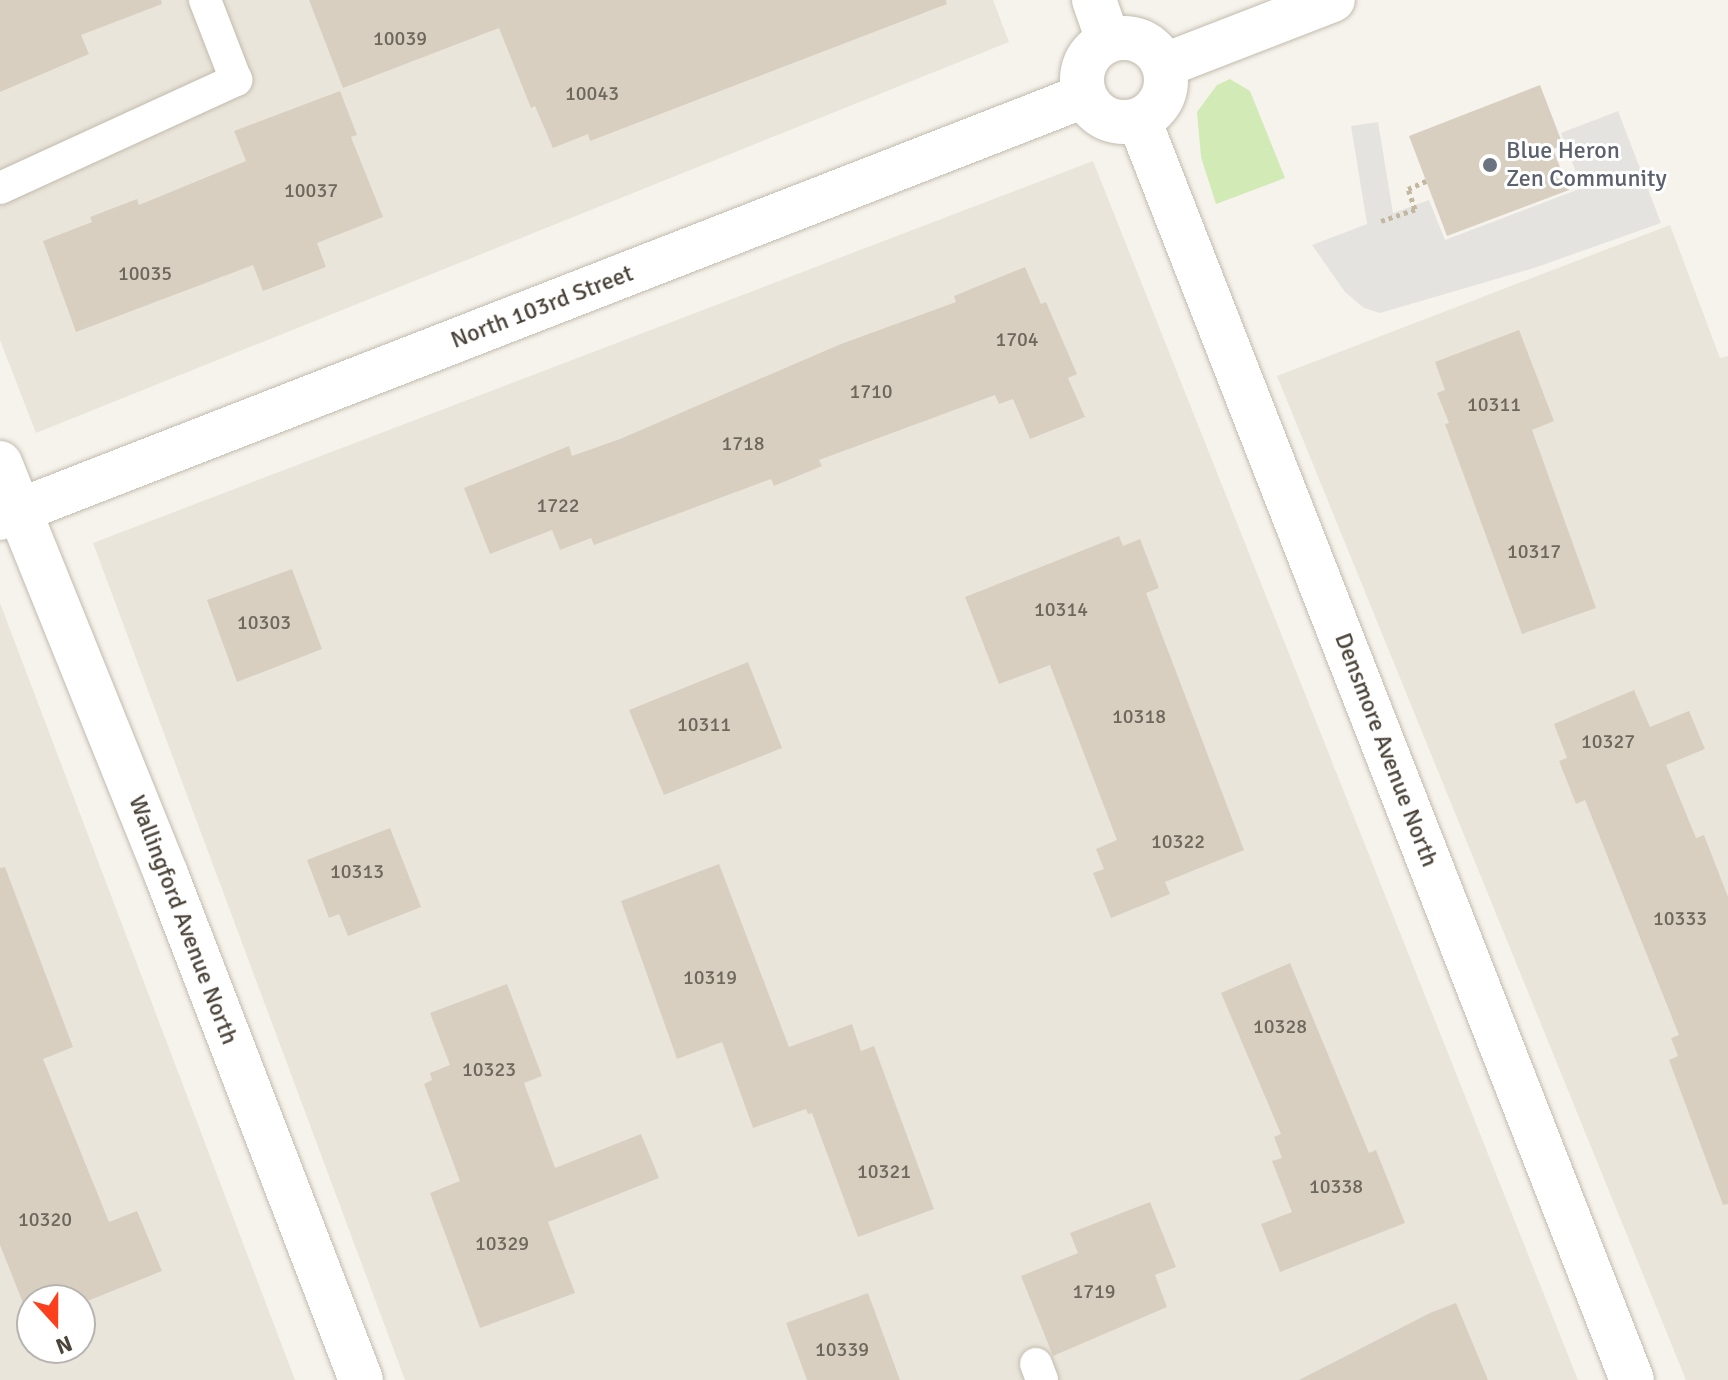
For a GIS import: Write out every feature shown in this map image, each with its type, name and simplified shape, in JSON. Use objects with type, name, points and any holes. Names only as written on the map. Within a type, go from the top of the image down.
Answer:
[{"type":"street","points":[[1165,65],[1333,0]]},
{"type":"street","points":[[1101,20],[1152,46],[1165,65],[1167,86],[1158,107],[1139,120],[1118,122],[1097,113],[1084,96],[1082,73],[1101,20]]},
{"type":"street","name":"North 103rd Street","points":[[10,514],[1084,96]]},
{"type":"street","name":"Densmore Avenue North","points":[[1139,120],[1632,1380]]},
{"type":"street","name":"Wallingford Avenue North","points":[[0,463],[10,514],[166,874],[361,1380]]},
{"type":"lane","points":[[0,188],[236,80],[205,0]]},
{"type":"path","points":[[1381,221],[1415,209],[1408,189],[1426,181]]},
{"type":"shaded area","points":[[0,0],[993,0],[1009,42],[36,433],[0,340]]},
{"type":"shaded area","points":[[1618,111],[1661,223],[1534,268],[1380,313],[1364,308],[1345,292],[1312,245],[1367,224],[1351,126],[1378,122],[1393,213],[1429,200],[1445,240],[1582,188],[1561,133]]},
{"type":"shaded area","points":[[1093,161],[1578,1380],[405,1380],[93,543]]},
{"type":"shaded area","points":[[1670,225],[1720,358],[1728,356],[1728,1380],[1686,1380],[1277,376]]},
{"type":"shaded area","points":[[0,603],[295,1380],[0,1380]]},
{"type":"green space","points":[[1230,79],[1250,91],[1285,178],[1216,204],[1201,157],[1197,112],[1217,85]]},
{"type":"building","points":[[0,0],[161,0],[162,4],[81,35],[89,54],[0,92]]},
{"type":"building","points":[[309,0],[946,0],[947,4],[590,141],[588,134],[553,148],[535,106],[531,108],[499,28],[343,88]]},
{"type":"building","name":"Blue Heron Zen Community","points":[[1540,85],[1563,145],[1553,149],[1569,190],[1447,236],[1409,136]]},
{"type":"building","points":[[340,91],[357,135],[351,137],[383,217],[317,243],[326,267],[263,291],[253,265],[76,332],[43,241],[92,222],[90,217],[137,199],[139,205],[246,161],[234,131]]},
{"type":"building","points":[[1025,267],[1041,304],[1046,302],[1077,374],[1068,378],[1085,417],[1030,439],[1013,399],[999,404],[995,395],[819,460],[822,466],[774,486],[771,479],[594,545],[591,538],[560,550],[552,530],[490,554],[464,488],[569,446],[572,456],[620,439],[841,344],[956,302],[954,296]]},
{"type":"building","points":[[1519,330],[1554,421],[1532,430],[1596,608],[1522,634],[1445,424],[1449,423],[1437,393],[1445,390],[1435,362]]},
{"type":"building","points":[[1119,536],[1123,546],[1140,539],[1159,588],[1146,593],[1244,850],[1165,882],[1170,894],[1111,918],[1093,873],[1104,869],[1096,849],[1117,840],[1050,665],[999,684],[965,597]]},
{"type":"building","points":[[292,569],[322,649],[237,682],[207,600]]},
{"type":"building","points":[[748,662],[782,748],[664,795],[629,710]]},
{"type":"building","points":[[1634,690],[1650,727],[1689,711],[1705,749],[1666,765],[1696,838],[1704,835],[1728,897],[1728,1204],[1723,1205],[1669,1060],[1678,1056],[1671,1038],[1679,1035],[1585,800],[1576,804],[1559,761],[1567,758],[1554,724]]},
{"type":"building","points":[[390,828],[421,907],[348,936],[339,914],[329,918],[307,860]]},
{"type":"building","points":[[719,864],[789,1047],[852,1024],[861,1051],[874,1046],[934,1209],[858,1237],[812,1113],[808,1114],[806,1109],[753,1128],[722,1042],[677,1059],[621,901]]},
{"type":"building","points":[[5,867],[73,1047],[43,1059],[109,1222],[137,1211],[162,1271],[96,1298],[96,1284],[16,1285],[0,1245],[0,868]]},
{"type":"building","points":[[1290,963],[1369,1153],[1376,1150],[1405,1223],[1280,1272],[1261,1224],[1292,1212],[1272,1161],[1282,1158],[1274,1137],[1281,1134],[1221,993]]},
{"type":"building","points":[[507,984],[542,1076],[524,1083],[555,1168],[641,1134],[659,1178],[548,1222],[575,1293],[480,1328],[430,1193],[460,1181],[424,1084],[432,1080],[430,1073],[450,1065],[430,1013]]},
{"type":"building","points":[[1150,1202],[1176,1267],[1155,1275],[1167,1307],[1053,1356],[1021,1276],[1078,1253],[1070,1233]]},
{"type":"building","points":[[868,1293],[900,1380],[807,1380],[786,1323]]},
{"type":"building","points":[[1456,1303],[1488,1380],[1299,1380],[1430,1313]]},
{"type":"place","name":"Blue Heron Zen Community","points":[[1490,165]]}]
